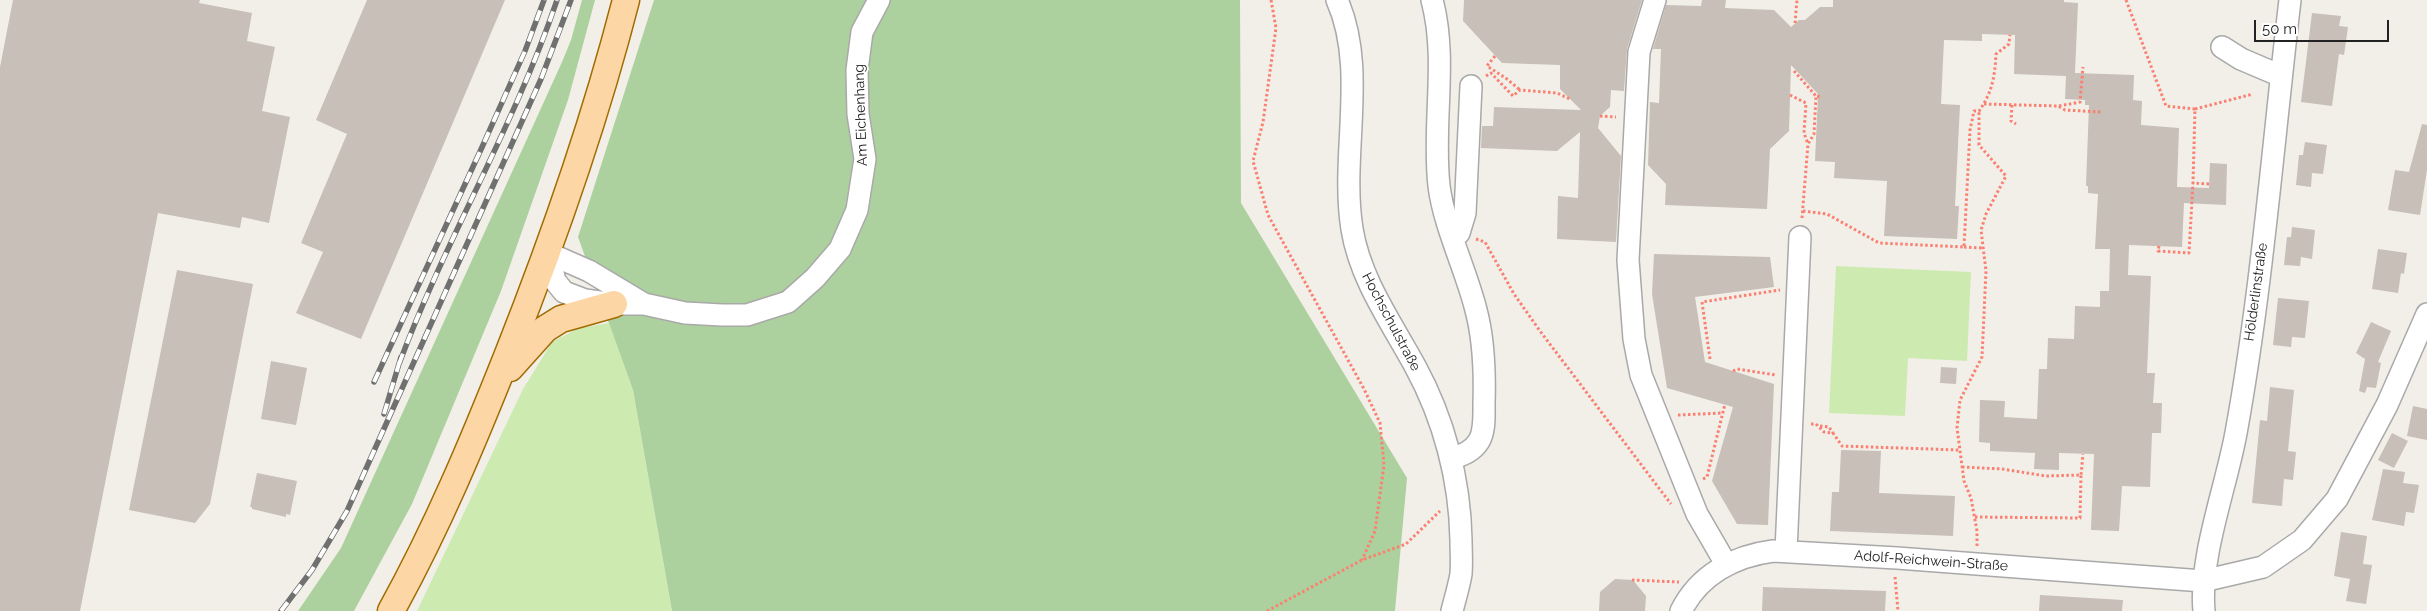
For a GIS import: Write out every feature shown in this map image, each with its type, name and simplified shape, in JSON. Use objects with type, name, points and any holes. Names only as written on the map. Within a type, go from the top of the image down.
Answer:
[{"type":"main road","points":[[391,611],[443,509],[496,384],[548,253],[598,103],[626,0]]},
{"type":"main road","points":[[496,384],[545,329],[561,319],[614,304]]},
{"type":"street","name":"Am Eichenhang","points":[[548,253],[555,282],[564,292],[585,300],[614,304],[644,304],[684,313],[722,316],[747,315],[788,302],[815,278],[840,250],[857,210],[864,159],[858,114],[857,70],[862,32],[878,0]]},
{"type":"street","name":"Hochschulstraße","points":[[1337,0],[1349,39],[1351,73],[1348,196],[1352,231],[1363,271],[1417,368],[1438,419],[1451,459],[1458,489],[1461,573],[1452,611]]},
{"type":"street","points":[[1432,0],[1436,16],[1439,48],[1437,115],[1440,187],[1456,233],[1476,310],[1484,376],[1484,426],[1480,440],[1468,453],[1451,459]]},
{"type":"street","points":[[1655,0],[1639,52],[1628,260],[1634,339],[1641,375],[1697,514],[1726,564]]},
{"type":"street","name":"Hölderlinstraße","points":[[2204,611],[2203,581],[2236,433],[2262,257],[2290,0]]},
{"type":"street","points":[[2222,47],[2241,59],[2281,76]]},
{"type":"street","points":[[1456,233],[1465,213],[1471,86]]},
{"type":"street","points":[[1786,551],[1800,237]]},
{"type":"street","name":"Am Eichenhang","points":[[548,253],[589,271],[644,304]]},
{"type":"street","name":"Adolf-Reichwein-Straße","points":[[1682,611],[1687,600],[1708,577],[1726,564],[1756,553],[1786,551],[2203,581],[2263,567],[2302,540],[2337,499],[2387,405],[2427,314]]},
{"type":"path","points":[[1271,0],[1276,28],[1263,122],[1253,161],[1268,214],[1364,389],[1380,423],[1384,465],[1375,531],[1362,560]]},
{"type":"path","points":[[1795,23],[1797,0]]},
{"type":"path","points":[[2126,0],[2166,106],[2195,109],[2253,94]]},
{"type":"path","points":[[1976,564],[1978,542],[1975,516],[1962,467],[1957,428],[1960,400],[1982,357],[1986,271],[1981,230],[1986,214],[2006,176],[1979,145],[1979,111],[1995,81],[1996,54],[2010,44],[2010,35]]},
{"type":"path","points":[[1495,56],[1487,66],[1520,90],[1557,92],[1570,99]]},
{"type":"path","points":[[1984,104],[2058,106],[2080,102],[2083,67]]},
{"type":"path","points":[[1794,71],[1816,96],[1822,97]]},
{"type":"path","points":[[1471,86],[1491,74],[1513,96],[1520,90]]},
{"type":"path","points":[[1790,95],[1806,103],[1804,133],[1808,144],[1803,211],[1827,214],[1879,243],[1984,248]]},
{"type":"path","points":[[1808,144],[1814,134],[1816,96]]},
{"type":"path","points":[[2012,105],[2011,121],[2016,124]]},
{"type":"path","points":[[2058,106],[2065,110],[2100,112]]},
{"type":"path","points":[[2159,246],[2158,251],[2189,253],[2195,109]]},
{"type":"path","points":[[1964,247],[1970,130],[1974,111],[1979,111]]},
{"type":"path","points":[[2193,183],[2209,184]]},
{"type":"path","points":[[1456,233],[1485,242],[1514,294],[1603,416],[1673,506],[1683,512],[1697,514]]},
{"type":"path","points":[[1710,359],[1702,302],[1798,286]]},
{"type":"path","points":[[1733,371],[1737,369],[1794,378]]},
{"type":"path","points":[[1686,486],[1706,477],[1725,404]]},
{"type":"path","points":[[1675,416],[1693,413],[1722,413]]},
{"type":"path","points":[[1833,433],[1824,432],[1818,425],[1829,427],[1842,446],[1959,450]]},
{"type":"path","points":[[1975,516],[2080,518],[2082,454]]},
{"type":"path","points":[[1962,467],[2002,469],[2046,476],[2081,475]]},
{"type":"path","points":[[1266,611],[1362,560],[1406,544],[1458,489]]},
{"type":"path","points":[[1895,577],[1898,611]]},
{"type":"path","points":[[1632,580],[1656,580]]},
{"type":"green space","points":[[582,0],[595,0],[568,100],[501,291],[412,504],[354,611],[298,611],[341,548],[562,62],[571,40]]},
{"type":"green space","points":[[654,0],[1240,0],[1241,203],[1407,478],[1395,611],[672,611],[633,390],[578,237]]},
{"type":"green space","points":[[1836,266],[1971,272],[1967,361],[1908,358],[1905,416],[1829,413]]},
{"type":"green space","points":[[609,323],[633,390],[672,611],[417,611],[523,389],[552,342],[579,328]]},
{"type":"building","points":[[13,0],[200,0],[199,3],[252,13],[247,41],[275,47],[262,111],[290,117],[269,223],[242,217],[240,228],[158,213],[80,611],[0,611],[0,67]]},
{"type":"building","points":[[367,0],[505,0],[361,339],[296,313],[323,252],[301,243],[347,134],[316,120]]},
{"type":"building","points":[[1464,0],[1642,0],[1627,49],[1624,91],[1611,90],[1610,107],[1600,116],[1598,128],[1621,156],[1616,242],[1557,239],[1558,196],[1578,198],[1580,132],[1557,151],[1481,148],[1482,126],[1493,126],[1494,107],[1581,110],[1560,89],[1560,65],[1502,63],[1463,21]]},
{"type":"building","points":[[1702,0],[1726,0],[1725,8],[1774,10],[1791,27],[1799,20],[1805,20],[1820,7],[1833,7],[1833,0],[2064,0],[2064,2],[2078,3],[2075,73],[2134,75],[2133,100],[2142,101],[2141,125],[2179,128],[2177,187],[2209,188],[2210,163],[2227,164],[2226,205],[2184,203],[2182,247],[2129,245],[2128,275],[2151,276],[2147,373],[2155,373],[2153,403],[2162,403],[2161,433],[2152,433],[2150,487],[2122,486],[2119,531],[2091,530],[2094,454],[2059,453],[2059,470],[2034,469],[2035,453],[1990,451],[1990,443],[1979,442],[1980,400],[2005,401],[2004,417],[2037,419],[2039,369],[2047,369],[2048,338],[2074,339],[2075,306],[2100,307],[2100,291],[2109,291],[2110,249],[2095,249],[2098,194],[2088,193],[2088,186],[2086,186],[2089,105],[2085,105],[2085,100],[2065,99],[2066,76],[2014,74],[2015,35],[1982,34],[1982,41],[1944,40],[1941,104],[1960,105],[1955,206],[1959,206],[1957,239],[1884,236],[1887,181],[1834,178],[1835,162],[1815,161],[1818,94],[1791,65],[1789,131],[1770,149],[1767,209],[1665,205],[1666,184],[1648,165],[1650,102],[1659,103],[1661,49],[1653,49],[1666,5],[1701,6]]},
{"type":"building","points":[[2312,13],[2341,16],[2339,26],[2348,27],[2344,55],[2339,54],[2332,106],[2301,102]]},
{"type":"building","points":[[2422,124],[2427,125],[2427,170],[2420,215],[2388,210],[2395,170],[2409,172]]},
{"type":"building","points":[[2305,142],[2327,145],[2323,174],[2312,173],[2311,187],[2296,185],[2299,155],[2303,155]]},
{"type":"building","points":[[2292,227],[2315,230],[2312,259],[2301,257],[2300,266],[2284,265],[2287,237],[2291,237]]},
{"type":"building","points":[[2378,249],[2407,253],[2404,274],[2401,273],[2398,293],[2372,289]]},
{"type":"building","points":[[1654,254],[1770,257],[1774,287],[1695,297],[1705,362],[1774,384],[1768,525],[1737,524],[1712,481],[1733,407],[1667,388],[1652,294]]},
{"type":"building","points":[[177,270],[253,284],[210,504],[195,523],[129,510]]},
{"type":"building","points":[[2278,298],[2309,301],[2305,338],[2292,337],[2291,347],[2273,345]]},
{"type":"building","points":[[2371,322],[2391,331],[2378,362],[2381,363],[2376,388],[2367,387],[2365,393],[2359,391],[2365,359],[2356,353]]},
{"type":"building","points":[[271,361],[307,368],[296,425],[261,419]]},
{"type":"building","points":[[1941,367],[1957,368],[1956,384],[1940,383]]},
{"type":"building","points":[[2270,387],[2294,390],[2288,451],[2296,452],[2293,480],[2284,479],[2282,506],[2252,503],[2260,420],[2267,421]]},
{"type":"building","points":[[2413,406],[2427,409],[2427,440],[2407,436]]},
{"type":"building","points":[[2392,433],[2408,441],[2394,468],[2378,460]]},
{"type":"building","points":[[1841,450],[1881,451],[1879,493],[1955,496],[1953,536],[1830,531],[1832,492],[1839,492]]},
{"type":"building","points":[[2383,469],[2405,472],[2403,483],[2419,485],[2414,513],[2406,512],[2404,526],[2372,520]]},
{"type":"building","points":[[257,473],[297,481],[290,515],[286,514],[286,517],[250,507]]},
{"type":"building","points":[[2341,532],[2367,536],[2363,564],[2372,565],[2366,604],[2346,601],[2350,579],[2334,576]]},
{"type":"building","points":[[1615,579],[1633,580],[1646,596],[1645,611],[1599,611],[1600,592]]},
{"type":"building","points":[[1763,587],[1886,591],[1885,611],[1762,611]]},
{"type":"building","points":[[2040,595],[2123,600],[2122,611],[2039,611]]},
{"type":"railway","points":[[374,382],[525,51],[544,0]]},
{"type":"railway","points":[[399,364],[437,272],[521,92],[557,0]]},
{"type":"railway","points":[[281,611],[312,570],[347,511],[541,79],[571,0]]},
{"type":"railway","points":[[384,414],[401,357]]}]
